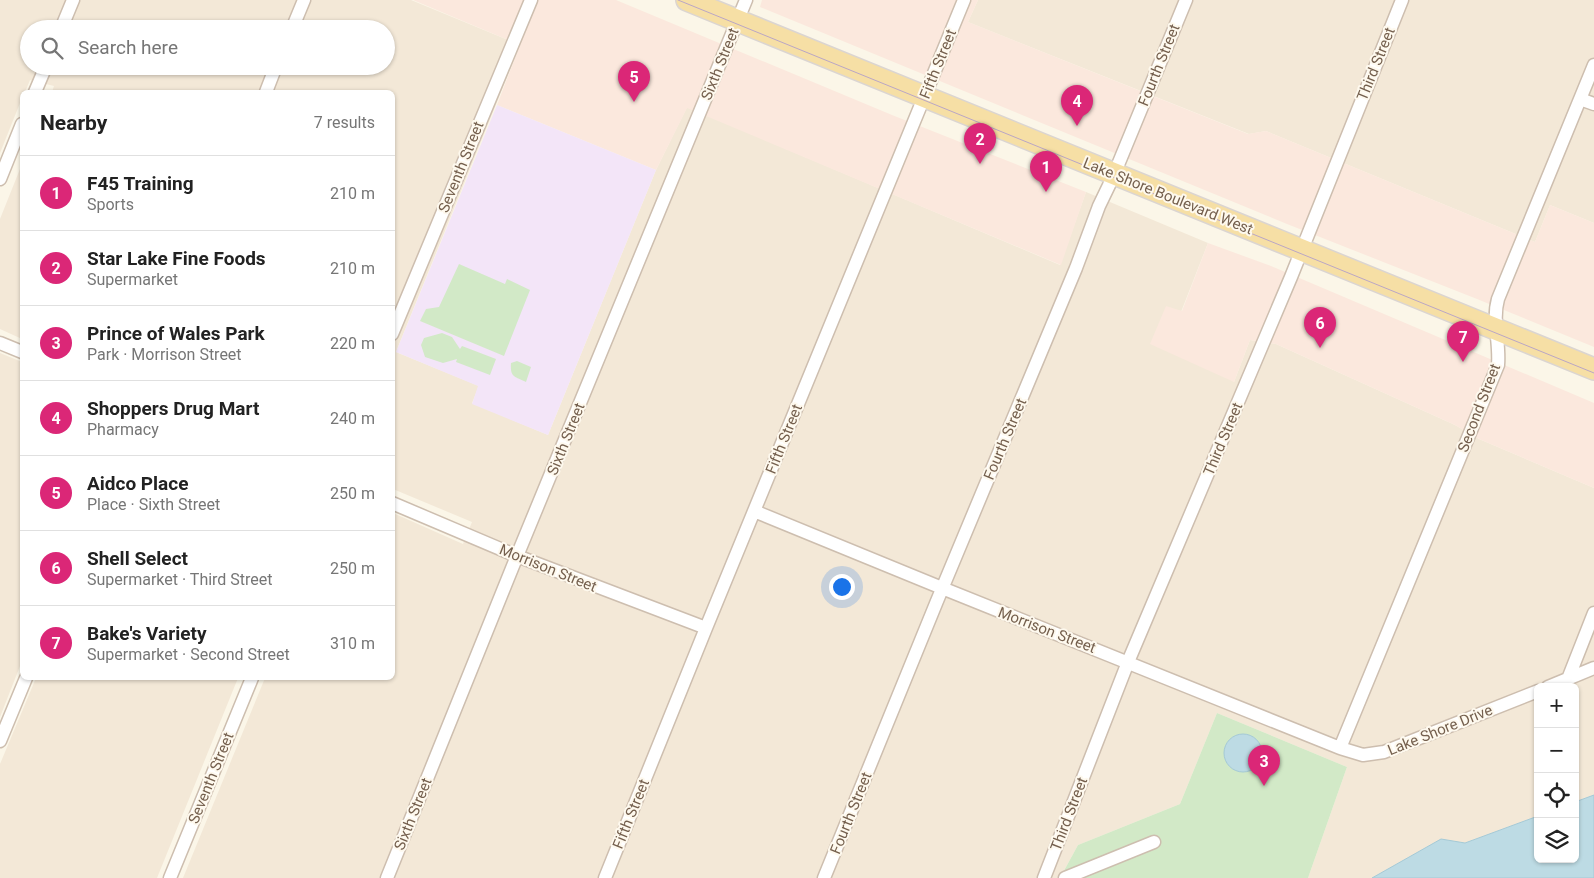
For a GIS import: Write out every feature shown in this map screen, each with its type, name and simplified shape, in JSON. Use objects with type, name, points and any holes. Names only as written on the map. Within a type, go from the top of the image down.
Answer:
[{"type":"main road","name":"Lake Shore Boulevard West","points":[[687,0],[1594,370]]},
{"type":"street","points":[[64,20],[72,0]]},
{"type":"street","points":[[296,20],[304,0]]},
{"type":"street","name":"Seventh Street","points":[[395,327],[531,0]]},
{"type":"street","name":"Sixth Street","points":[[387,878],[517,556],[746,0]]},
{"type":"street","name":"Fifth Street","points":[[605,878],[964,0]]},
{"type":"street","name":"Fourth Street","points":[[824,878],[942,588],[1076,268],[1099,206],[1115,174],[1186,0]]},
{"type":"street","name":"Third Street","points":[[1044,878],[1128,662],[1302,250],[1402,0]]},
{"type":"street","name":"Second Street","points":[[1340,748],[1498,365],[1496,305],[1594,65]]},
{"type":"street","points":[[36,90],[42,75]]},
{"type":"street","points":[[267,90],[273,75]]},
{"type":"street","points":[[1580,99],[1594,104]]},
{"type":"street","points":[[0,180],[20,129]]},
{"type":"street","points":[[0,343],[20,351]]},
{"type":"street","name":"Morrison Street","points":[[395,504],[517,556],[706,628]]},
{"type":"street","name":"Morrison Street","points":[[754,511],[1340,748]]},
{"type":"street","points":[[1568,679],[1594,613]]},
{"type":"street","points":[[1558,683],[1594,668]]},
{"type":"street","points":[[0,741],[25,680]]},
{"type":"street","name":"Seventh Street","points":[[170,878],[251,680]]},
{"type":"street","name":"Lake Shore Drive","points":[[1340,748],[1363,755],[1384,752],[1534,693]]},
{"type":"street","points":[[1065,878],[1154,842]]},
{"type":"shaded area","points":[[0,0],[411,0],[520,45],[396,352],[479,386],[472,403],[548,435],[656,170],[687,107],[1060,265],[1086,192],[1208,243],[1181,312],[1234,382],[1250,340],[1276,344],[1455,425],[1479,439],[1594,488],[1594,795],[1579,801],[1579,683],[1534,683],[1534,817],[1465,843],[1441,839],[1372,878],[1308,878],[1347,767],[1217,713],[1180,804],[1078,845],[1060,878],[183,878],[264,680],[395,680],[395,514],[463,544],[472,522],[395,490],[395,90],[53,90],[54,86],[30,80],[26,90],[20,90],[20,103],[0,153]]},
{"type":"shaded area","points":[[413,0],[616,0],[892,115],[1086,192],[1061,265],[687,108],[656,170],[497,105],[520,45]]},
{"type":"shaded area","points":[[762,0],[978,0],[968,22],[1248,134],[1266,131],[1535,242],[1550,205],[1594,223],[1594,347],[1287,224],[760,7]]},
{"type":"shaded area","points":[[978,0],[1594,0],[1594,223],[1550,205],[1535,242],[1266,131],[1249,134],[968,22]]},
{"type":"shaded area","points":[[497,105],[656,170],[548,435],[472,404],[478,386],[396,352]]},
{"type":"shaded area","points":[[20,169],[20,338],[0,329],[0,219]]},
{"type":"shaded area","points":[[1208,243],[1271,266],[1594,403],[1594,488],[1479,439],[1455,425],[1276,344],[1250,340],[1234,382],[1150,344],[1166,306],[1182,311]]},
{"type":"shaded area","points":[[0,353],[20,361],[20,666],[0,717]]},
{"type":"shaded area","points":[[35,680],[237,680],[157,878],[0,878],[0,764]]},
{"type":"green space","points":[[459,264],[505,284],[507,279],[530,290],[504,356],[420,321],[426,309],[439,307]]},
{"type":"green space","points":[[442,333],[452,337],[460,349],[462,346],[496,359],[490,375],[456,362],[457,359],[443,363],[425,357],[421,345],[424,338]]},
{"type":"green space","points":[[517,361],[531,367],[526,382],[512,374],[511,363]]},
{"type":"green space","points":[[1217,713],[1347,767],[1308,878],[1060,878],[1078,845],[1180,804]]},
{"type":"water","points":[[1243,734],[1257,739],[1262,753],[1257,767],[1243,772],[1229,767],[1224,753],[1229,739]]},
{"type":"water","points":[[1594,795],[1594,878],[1372,878],[1441,839],[1465,843],[1534,817],[1534,863],[1579,863],[1579,801]]},
{"type":"tram line","points":[[678,0],[1594,373]]},
{"type":"place","name":"Aidco Place","points":[[634,102]]},
{"type":"place","name":"Shoppers Drug Mart","points":[[1077,126]]},
{"type":"place","name":"Star Lake Fine Foods","points":[[980,164]]},
{"type":"place","name":"F45 Training","points":[[1046,192]]},
{"type":"place","name":"Shell Select","points":[[1320,348]]},
{"type":"place","name":"Bake's Variety","points":[[1463,362]]},
{"type":"place","name":"Prince of Wales Park","points":[[1264,786]]}]
